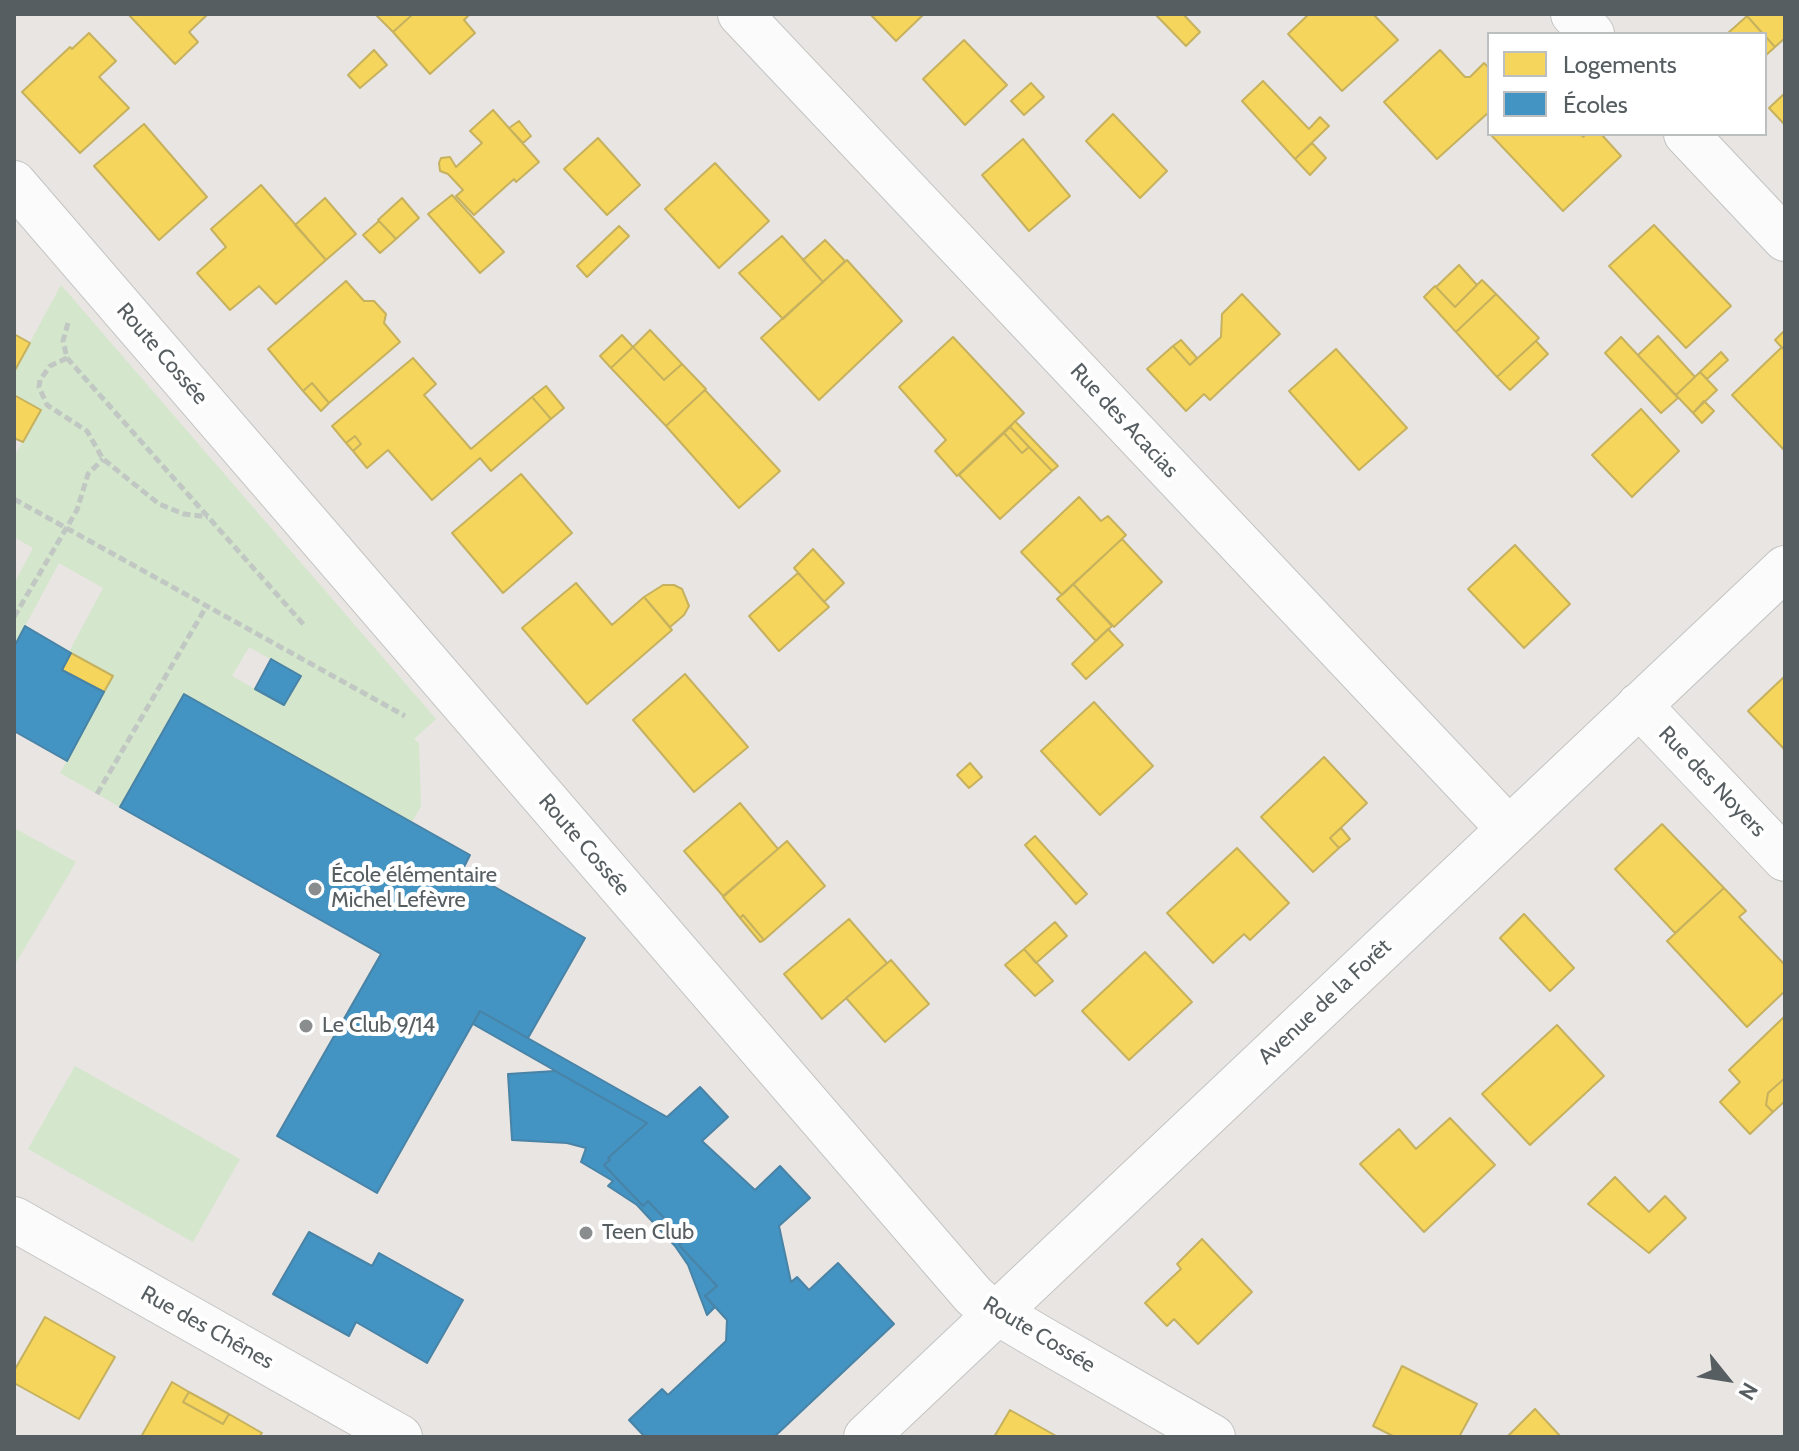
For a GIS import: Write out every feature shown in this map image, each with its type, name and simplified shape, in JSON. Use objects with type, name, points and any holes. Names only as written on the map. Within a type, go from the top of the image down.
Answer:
[{"type":"street","name":"Rue des Acacias","points":[[740,14],[1508,828]]},
{"type":"street","points":[[1573,14],[1590,32]]},
{"type":"street","points":[[1688,136],[1785,239]]},
{"type":"street","name":"Route Cossée","points":[[14,183],[973,1295],[997,1312],[1213,1437]]},
{"type":"street","name":"Avenue de la Forêt","points":[[866,1437],[1785,568]]},
{"type":"street","name":"Rue des Noyers","points":[[1639,705],[1785,859]]},
{"type":"street","name":"Rue des Chênes","points":[[14,1219],[400,1437]]},
{"type":"path","points":[[97,279],[64,330],[67,358],[304,625]]},
{"type":"path","points":[[67,358],[50,366],[40,380],[39,387],[47,405],[87,431],[103,459],[159,504],[184,514],[208,517]]},
{"type":"path","points":[[14,617],[77,510],[88,474],[103,459]]},
{"type":"path","points":[[14,499],[418,723]]},
{"type":"path","points":[[97,794],[206,607]]},
{"type":"green space","points":[[61,285],[436,719],[414,739],[419,743],[421,806],[412,822],[185,695],[120,807],[60,773],[113,676],[69,652],[103,588],[59,563],[17,641],[14,639],[14,584],[33,548],[14,537],[14,457],[40,410],[14,395],[14,372]],"holes":[[[249,647],[300,676],[283,705],[232,676]]]},
{"type":"green space","points":[[14,828],[76,862],[14,966]]},
{"type":"green space","points":[[75,1066],[240,1159],[193,1242],[28,1149]]},
{"type":"building: Logements","points":[[128,14],[208,14],[189,32],[198,42],[175,64]]},
{"type":"building: Logements","points":[[375,14],[413,14],[393,32]]},
{"type":"building: Logements","points":[[413,14],[470,14],[464,20],[475,33],[430,74],[393,32]]},
{"type":"building: Logements","points":[[870,14],[924,14],[896,41]]},
{"type":"building: Logements","points":[[1155,14],[1183,14],[1200,32],[1186,46]]},
{"type":"building: Logements","points":[[1309,14],[1373,14],[1398,40],[1342,91],[1288,34]]},
{"type":"building: Logements","points":[[1785,14],[1785,38],[1775,47],[1767,38],[1767,32],[1761,32],[1747,16]]},
{"type":"building: Logements","points":[[1747,16],[1761,32],[1729,32]]},
{"type":"building: Logements","points":[[89,33],[116,61],[99,77],[129,108],[80,153],[22,92]]},
{"type":"building: Logements","points":[[1767,38],[1775,47],[1767,54]]},
{"type":"building: Logements","points":[[964,40],[1007,85],[965,125],[923,79]]},
{"type":"building: Logements","points":[[374,50],[387,65],[360,88],[348,75]]},
{"type":"building: Logements","points":[[1440,50],[1465,77],[1470,77],[1484,63],[1487,66],[1487,114],[1437,159],[1384,102]]},
{"type":"building: Logements","points":[[1263,81],[1309,129],[1320,117],[1329,126],[1295,159],[1242,101]]},
{"type":"building: Logements","points":[[1031,83],[1044,97],[1024,115],[1011,101]]},
{"type":"building: Logements","points":[[1785,93],[1785,125],[1769,108]]},
{"type":"building: Logements","points":[[493,110],[539,162],[516,182],[514,179],[474,215],[456,196],[463,190],[448,174],[440,171],[439,163],[441,158],[450,157],[456,167],[482,143],[470,131]]},
{"type":"building: Logements","points":[[1113,114],[1167,171],[1140,198],[1086,141]]},
{"type":"building: Logements","points":[[519,121],[531,136],[523,143],[509,128]]},
{"type":"building: Logements","points":[[144,124],[207,197],[159,240],[94,166]]},
{"type":"building: Logements","points":[[1492,136],[1603,136],[1621,156],[1563,211]]},
{"type":"building: Logements","points":[[598,138],[640,185],[607,215],[564,169]]},
{"type":"building: Logements","points":[[1023,139],[1070,196],[1029,231],[982,175]]},
{"type":"building: Logements","points":[[1312,143],[1326,158],[1310,175],[1295,159]]},
{"type":"building: Logements","points":[[715,163],[769,221],[719,268],[665,209]]},
{"type":"building: Logements","points":[[261,185],[326,260],[276,304],[259,286],[230,310],[197,273],[226,247],[211,229]]},
{"type":"building: Logements","points":[[452,195],[504,252],[480,273],[428,214]]},
{"type":"building: Logements","points":[[325,198],[356,234],[326,260],[295,225]]},
{"type":"building: Logements","points":[[402,198],[419,218],[396,239],[378,220]]},
{"type":"building: Logements","points":[[379,221],[396,239],[380,253],[363,235]]},
{"type":"building: Logements","points":[[1654,225],[1731,306],[1686,348],[1609,266]]},
{"type":"building: Logements","points":[[619,226],[629,236],[587,277],[577,266]]},
{"type":"building: Logements","points":[[782,236],[823,282],[783,319],[739,273]]},
{"type":"building: Logements","points":[[825,240],[845,261],[823,282],[803,260]]},
{"type":"building: Logements","points":[[847,260],[902,321],[819,400],[761,338]]},
{"type":"building: Logements","points":[[1459,265],[1477,285],[1455,307],[1436,287]]},
{"type":"building: Logements","points":[[1482,280],[1496,294],[1456,332],[1424,297],[1435,286],[1455,307]]},
{"type":"building: Logements","points":[[346,281],[364,301],[374,301],[386,314],[384,323],[400,342],[329,403],[312,383],[303,391],[268,349]]},
{"type":"building: Logements","points":[[1242,294],[1280,334],[1210,400],[1204,394],[1186,411],[1147,369],[1173,346],[1190,365],[1221,337],[1222,314]]},
{"type":"building: Logements","points":[[1496,294],[1539,338],[1497,377],[1456,332]]},
{"type":"building: Logements","points":[[650,330],[682,364],[664,380],[633,347]]},
{"type":"building: Logements","points":[[1783,332],[1785,335],[1785,351],[1775,340]]},
{"type":"building: Logements","points":[[14,334],[30,343],[14,372]]},
{"type":"building: Logements","points":[[622,335],[633,347],[611,368],[600,356]]},
{"type":"building: Logements","points":[[1658,336],[1695,377],[1676,395],[1638,355]]},
{"type":"building: Logements","points":[[953,337],[1024,413],[957,476],[935,451],[946,440],[899,387]]},
{"type":"building: Logements","points":[[1621,337],[1678,398],[1661,413],[1605,353]]},
{"type":"building: Logements","points":[[1181,340],[1197,358],[1190,365],[1173,346]]},
{"type":"building: Logements","points":[[1536,341],[1548,354],[1510,390],[1497,377]]},
{"type":"building: Logements","points":[[633,347],[664,380],[682,364],[706,389],[666,426],[611,368]]},
{"type":"building: Logements","points":[[1782,347],[1785,351],[1785,451],[1732,395]]},
{"type":"building: Logements","points":[[1336,349],[1407,428],[1359,470],[1289,391]]},
{"type":"building: Logements","points":[[1721,352],[1728,360],[1707,379],[1700,372]]},
{"type":"building: Logements","points":[[413,358],[436,384],[424,395],[471,449],[532,397],[551,419],[491,471],[480,458],[432,500],[388,450],[367,468],[353,451],[361,444],[355,436],[346,443],[332,426]]},
{"type":"building: Logements","points":[[1700,372],[1717,390],[1693,413],[1676,395]]},
{"type":"building: Logements","points":[[312,383],[329,403],[321,411],[303,391]]},
{"type":"building: Logements","points":[[546,386],[564,408],[551,419],[532,397]]},
{"type":"building: Logements","points":[[705,390],[780,471],[739,508],[666,426]]},
{"type":"building: Logements","points":[[14,395],[41,410],[23,442],[14,438]]},
{"type":"building: Logements","points":[[1704,401],[1714,411],[1702,423],[1693,413]]},
{"type":"building: Logements","points":[[1641,409],[1679,451],[1632,497],[1592,455]]},
{"type":"building: Logements","points":[[1015,421],[1058,466],[1052,471],[1010,427]]},
{"type":"building: Logements","points":[[1010,427],[1029,447],[1022,453],[1004,433]]},
{"type":"building: Logements","points":[[1004,433],[1022,453],[1029,447],[1052,471],[1000,519],[959,475]]},
{"type":"building: Logements","points":[[355,436],[361,444],[353,451],[346,443]]},
{"type":"building: Logements","points":[[521,474],[572,533],[503,593],[452,533]]},
{"type":"building: Logements","points":[[1079,497],[1101,521],[1108,516],[1126,535],[1062,595],[1021,552]]},
{"type":"building: Logements","points":[[1122,539],[1162,582],[1114,627],[1073,584]]},
{"type":"building: Logements","points":[[1515,545],[1570,604],[1524,648],[1468,589]]},
{"type":"building: Logements","points":[[813,549],[844,583],[824,602],[794,568]]},
{"type":"building: Logements","points":[[798,573],[829,607],[779,651],[749,616]]},
{"type":"building: Logements","points":[[576,583],[612,625],[644,597],[672,630],[587,704],[522,628]]},
{"type":"building: Logements","points":[[1073,584],[1112,626],[1096,641],[1057,599]]},
{"type":"building: Logements","points":[[663,585],[682,589],[689,606],[670,627],[644,597]]},
{"type":"building: Logements","points":[[1108,629],[1123,645],[1086,679],[1072,664]]},
{"type":"building: Logements","points":[[71,653],[113,676],[104,692],[62,670]]},
{"type":"building: Logements","points":[[685,674],[748,747],[694,792],[633,720]]},
{"type":"building: Logements","points":[[1785,676],[1785,750],[1748,711]]},
{"type":"building: Logements","points":[[1094,702],[1153,766],[1100,815],[1041,751]]},
{"type":"building: Logements","points":[[1324,757],[1367,803],[1330,838],[1339,848],[1313,872],[1261,817]]},
{"type":"building: Logements","points":[[970,763],[982,777],[969,788],[957,775]]},
{"type":"building: Logements","points":[[740,803],[778,849],[723,896],[684,851]]},
{"type":"building: Logements","points":[[1662,824],[1724,888],[1675,933],[1615,869]]},
{"type":"building: Logements","points":[[1341,828],[1350,839],[1339,848],[1330,838]]},
{"type":"building: Logements","points":[[1035,836],[1087,894],[1076,904],[1025,845]]},
{"type":"building: Logements","points":[[787,841],[825,886],[764,940],[723,897]]},
{"type":"building: Logements","points":[[1237,848],[1289,903],[1250,940],[1244,934],[1213,963],[1167,913]]},
{"type":"building: Logements","points":[[1724,888],[1746,911],[1739,917],[1785,965],[1785,991],[1747,1027],[1667,941]]},
{"type":"building: Logements","points":[[1524,914],[1574,968],[1550,991],[1500,938]]},
{"type":"building: Logements","points":[[743,915],[764,940],[760,942],[740,918]]},
{"type":"building: Logements","points":[[849,919],[887,963],[822,1019],[784,974]]},
{"type":"building: Logements","points":[[1055,922],[1067,936],[1036,963],[1024,949]]},
{"type":"building: Logements","points":[[1024,949],[1053,981],[1035,996],[1005,965]]},
{"type":"building: Logements","points":[[1145,952],[1192,1002],[1129,1060],[1082,1011]]},
{"type":"building: Logements","points":[[891,960],[929,1004],[885,1042],[846,998]]},
{"type":"building: Logements","points":[[1785,1016],[1785,1078],[1768,1093],[1766,1105],[1773,1112],[1750,1134],[1720,1102],[1740,1082],[1729,1070]]},
{"type":"building: Logements","points":[[1557,1025],[1604,1076],[1530,1145],[1482,1094]]},
{"type":"building: Logements","points":[[1785,1078],[1785,1101],[1773,1112],[1766,1105],[1768,1093]]},
{"type":"building: Logements","points":[[1450,1118],[1495,1165],[1424,1232],[1360,1164],[1399,1129],[1416,1149]]},
{"type":"building: Logements","points":[[1615,1177],[1649,1212],[1665,1196],[1686,1218],[1649,1253],[1588,1204]]},
{"type":"building: Logements","points":[[1202,1239],[1252,1292],[1198,1344],[1174,1319],[1167,1326],[1145,1303],[1181,1269],[1177,1264]]},
{"type":"building: Logements","points":[[45,1317],[115,1357],[79,1419],[14,1383],[14,1371]]},
{"type":"building: Logements","points":[[1402,1366],[1477,1404],[1459,1437],[1395,1437],[1373,1426]]},
{"type":"building: Logements","points":[[172,1382],[189,1392],[183,1402],[223,1424],[229,1414],[262,1433],[259,1437],[141,1437]]},
{"type":"building: Logements","points":[[189,1392],[229,1414],[223,1424],[183,1402]]},
{"type":"building: Logements","points":[[1535,1409],[1561,1437],[1507,1437]]},
{"type":"building: Logements","points":[[1010,1410],[1058,1437],[994,1437]]},
{"type":"building: Écoles","points":[[25,626],[71,653],[62,670],[104,692],[67,761],[14,731],[14,647]]},
{"type":"building: Écoles","points":[[271,659],[301,676],[284,705],[255,689]]},
{"type":"building: Écoles","points":[[184,694],[470,855],[463,869],[585,938],[528,1038],[480,1011],[377,1193],[277,1136],[381,954],[120,807]]},
{"type":"building: Écoles","points":[[480,1011],[667,1117],[700,1087],[728,1117],[702,1141],[755,1190],[780,1166],[810,1198],[779,1226],[791,1282],[797,1277],[809,1290],[838,1263],[894,1324],[774,1437],[645,1437],[629,1420],[662,1389],[668,1395],[726,1341],[727,1320],[705,1296],[717,1286],[679,1245],[685,1240],[648,1201],[643,1206],[604,1165],[647,1123],[473,1024]]},
{"type":"building: Écoles","points":[[555,1071],[647,1123],[604,1165],[643,1206],[648,1201],[685,1240],[679,1245],[717,1286],[705,1296],[715,1307],[707,1315],[688,1265],[675,1246],[637,1205],[608,1186],[613,1181],[581,1162],[586,1148],[567,1143],[512,1140],[508,1074]]},
{"type":"building: Écoles","points":[[309,1232],[372,1266],[379,1253],[463,1300],[427,1363],[356,1322],[349,1336],[273,1294]]},
{"type":"place","name":"École élémentaire Michel Lefèvre","points":[[315,889]]},
{"type":"place","name":"Le Club 9/14","points":[[306,1026]]},
{"type":"place","name":"Teen Club","points":[[586,1233]]}]
